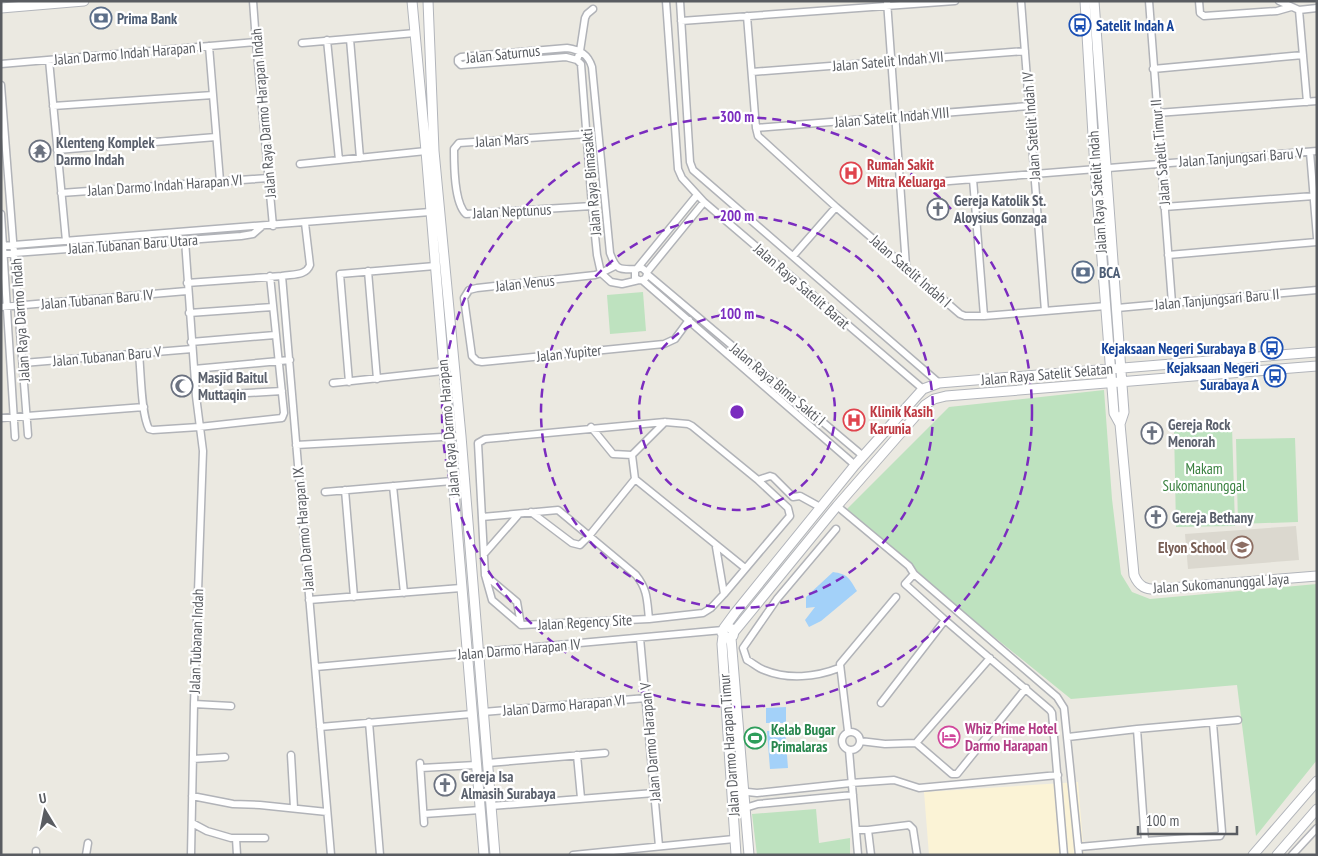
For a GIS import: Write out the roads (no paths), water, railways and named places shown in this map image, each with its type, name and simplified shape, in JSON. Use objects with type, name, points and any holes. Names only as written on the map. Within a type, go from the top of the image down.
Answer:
[{"type":"street","points":[[1,8],[84,1]]},
{"type":"street","name":"Jalan Raya Darmo Harapan Indah","points":[[253,1],[273,226]]},
{"type":"street","name":"Jalan Raya Darmo Harapan","points":[[412,1],[484,855]]},
{"type":"street","name":"Jalan Raya Darmo Harapan","points":[[428,1],[434,151],[461,436],[495,855]]},
{"type":"street","name":"Jalan Raya Satelit Barat","points":[[666,1],[678,170],[682,178],[704,202],[923,389]]},
{"type":"street","name":"Jalan Raya Satelit Barat","points":[[680,1],[690,162],[694,170],[940,383]]},
{"type":"street","points":[[681,21],[888,4],[955,1]]},
{"type":"street","name":"Jalan Satelit Indah IV","points":[[1021,1],[1045,311]]},
{"type":"street","name":"Jalan Raya Satelit Indah","points":[[1085,1],[1095,169],[1112,382]]},
{"type":"street","name":"Jalan Raya Satelit Indah","points":[[1094,1],[1122,382]]},
{"type":"street","name":"Jalan Satelit Timur II","points":[[1149,1],[1156,113],[1172,303]]},
{"type":"street","points":[[1199,1],[1200,13],[1204,16],[1276,11],[1290,7]]},
{"type":"street","points":[[1279,1],[1299,10],[1317,8]]},
{"type":"street","points":[[888,4],[906,266]]},
{"type":"street","points":[[576,60],[580,51],[585,18],[593,9]]},
{"type":"street","points":[[1299,10],[1307,102]]},
{"type":"street","points":[[747,16],[756,128]]},
{"type":"street","points":[[302,43],[415,33]]},
{"type":"street","points":[[350,38],[360,158]]},
{"type":"street","points":[[327,40],[339,160]]},
{"type":"street","name":"Jalan Darmo Indah Harapan I","points":[[1,64],[256,42]]},
{"type":"street","points":[[209,46],[220,181]]},
{"type":"street","name":"Jalan Saturnus","points":[[576,60],[562,57],[461,65],[458,62],[458,59],[461,57],[567,48],[580,51]]},
{"type":"street","name":"Jalan Raya Bimasakti","points":[[580,51],[588,56],[592,67],[610,253],[614,266]]},
{"type":"street","name":"Jalan Satelit Indah VII","points":[[752,72],[1025,51]]},
{"type":"street","points":[[1153,69],[1303,56]]},
{"type":"street","points":[[49,60],[66,241]]},
{"type":"street","name":"Jalan Raya Bimasakti","points":[[576,60],[582,66],[592,206],[597,255],[601,273]]},
{"type":"street","name":"Jalan Raya Darmo Indah","points":[[1,85],[28,436]]},
{"type":"street","points":[[53,106],[213,95]]},
{"type":"street","points":[[1156,113],[1317,101]]},
{"type":"street","name":"Jalan Satelit Indah VIII","points":[[756,128],[1029,106]]},
{"type":"street","name":"Jalan Satelit Indah I","points":[[756,128],[761,139],[836,207],[960,314],[965,316],[984,316],[1106,306]]},
{"type":"street","name":"Jalan Mars","points":[[456,182],[454,149],[459,143],[587,134]]},
{"type":"street","points":[[57,150],[216,137]]},
{"type":"street","points":[[300,164],[426,151]]},
{"type":"street","points":[[1314,152],[1314,196],[1317,238]]},
{"type":"street","name":"Jalan Tanjungsari Baru V","points":[[900,185],[1314,152]]},
{"type":"street","name":"Jalan Darmo Indah Harapan VI","points":[[61,193],[268,178]]},
{"type":"street","points":[[973,179],[984,316]]},
{"type":"street","name":"Jalan Neptunus","points":[[456,182],[460,205],[463,212],[469,215],[592,206]]},
{"type":"street","points":[[641,280],[634,276],[638,269],[697,195]]},
{"type":"street","points":[[1164,207],[1314,196]]},
{"type":"street","points":[[601,273],[612,282],[622,284],[646,278],[647,273],[704,202]]},
{"type":"street","points":[[794,255],[836,207]]},
{"type":"street","points":[[3,246],[15,249],[66,241],[261,227],[430,212]]},
{"type":"street","points":[[1,214],[4,307],[15,417],[15,437]]},
{"type":"street","points":[[187,283],[303,273],[310,265],[305,223]]},
{"type":"street","name":"Jalan Tubanan Baru Utara","points":[[3,254],[15,249],[132,244],[251,235],[261,227]]},
{"type":"street","points":[[132,236],[132,244]]},
{"type":"street","name":"Jalan Tubanan Indah","points":[[185,240],[187,291],[199,428],[203,451],[191,855]]},
{"type":"street","points":[[1101,242],[1112,241]]},
{"type":"street","points":[[1168,255],[1317,242]]},
{"type":"street","points":[[349,382],[339,274],[435,266]]},
{"type":"street","points":[[614,266],[625,270],[642,268],[647,273]]},
{"type":"street","name":"Jalan Venus","points":[[467,324],[464,298],[473,288],[601,273],[614,266]]},
{"type":"street","points":[[368,272],[377,378]]},
{"type":"street","name":"Jalan Raya Bima Sakti I","points":[[647,273],[863,456]]},
{"type":"street","points":[[139,354],[144,407],[149,429],[199,428],[279,419],[284,416],[270,276]]},
{"type":"street","name":"Jalan Darmo Harapan IX","points":[[282,276],[331,855]]},
{"type":"street","name":"Jalan Raya Bima Sakti I","points":[[641,280],[855,465]]},
{"type":"street","name":"Jalan Tanjungsari Baru II","points":[[1116,308],[1317,290]]},
{"type":"street","name":"Jalan Tubanan Baru IV","points":[[4,307],[187,291]]},
{"type":"street","points":[[189,313],[273,307]]},
{"type":"street","name":"Jalan Yupiter","points":[[467,324],[472,356],[477,362],[482,362],[664,344],[675,339],[689,320]]},
{"type":"street","name":"Jalan Tubanan Baru V","points":[[23,363],[139,354],[192,345],[275,335]]},
{"type":"street","name":"Jalan Raya Satelit Selatan","points":[[828,498],[923,389],[940,383],[1317,352]]},
{"type":"street","points":[[194,369],[290,360]]},
{"type":"street","points":[[1,364],[10,363]]},
{"type":"street","name":"Jalan Raya Satelit Selatan","points":[[837,506],[925,405],[934,399],[946,396],[1317,366]]},
{"type":"street","points":[[333,383],[443,371]]},
{"type":"street","name":"Jalan Sukomanunggal Jaya","points":[[1112,382],[1114,413],[1120,424],[1134,575],[1137,582],[1144,588],[1158,589],[1317,576]]},
{"type":"street","name":"Jalan Sukomanunggal Jaya","points":[[1120,424],[1124,412],[1122,382]]},
{"type":"street","points":[[196,396],[282,391]]},
{"type":"street","points":[[1,418],[144,407]]},
{"type":"street","points":[[591,427],[613,454],[632,455],[665,422]]},
{"type":"street","name":"Jalan Regency Site","points":[[665,422],[692,426],[758,480],[784,504],[790,512],[790,516],[724,594],[711,608],[703,613],[648,619],[521,625],[492,600],[485,575],[477,445],[479,441],[591,427],[665,422]]},
{"type":"street","points":[[296,445],[461,436]]},
{"type":"street","points":[[836,447],[843,439]]},
{"type":"street","points":[[632,455],[635,479],[716,547],[745,568]]},
{"type":"street","points":[[758,480],[770,476],[773,477],[792,496],[800,496],[820,507]]},
{"type":"street","points":[[531,512],[576,545],[580,545],[635,479]]},
{"type":"street","points":[[325,492],[452,481]]},
{"type":"street","points":[[393,486],[404,593]]},
{"type":"street","points":[[346,490],[354,597]]},
{"type":"street","points":[[784,504],[792,496]]},
{"type":"street","points":[[727,633],[735,613],[828,498],[909,566],[914,574],[1057,697],[1064,708],[1079,855]]},
{"type":"street","points":[[727,633],[837,506]]},
{"type":"street","name":"Jalan Regency Site","points":[[482,517],[558,510],[636,575],[643,583],[646,590],[648,619]]},
{"type":"street","points":[[484,554],[518,514]]},
{"type":"street","points":[[836,529],[777,600],[743,648],[747,660],[765,670],[796,677],[821,674],[839,668]]},
{"type":"street","points":[[716,547],[724,594]]},
{"type":"street","points":[[914,574],[905,584],[1045,704],[1052,713],[1064,855]]},
{"type":"street","name":"Jalan Regency Site","points":[[485,575],[517,602],[521,625]]},
{"type":"street","points":[[309,600],[461,588]]},
{"type":"street","points":[[848,732],[839,668],[842,660],[896,597]]},
{"type":"street","points":[[881,703],[945,620]]},
{"type":"street","name":"Jalan Darmo Harapan IV","points":[[316,667],[640,638],[727,633]]},
{"type":"street","name":"Jalan Darmo Harapan Timur","points":[[727,633],[750,855]]},
{"type":"street","name":"Jalan Darmo Harapan Timur","points":[[727,633],[736,855]]},
{"type":"street","name":"Jalan Darmo Harapan V","points":[[640,638],[659,846]]},
{"type":"street","points":[[916,743],[990,658]]},
{"type":"street","points":[[860,740],[885,744],[916,743],[952,774],[957,774],[1026,688]]},
{"type":"street","points":[[1045,704],[1057,697]]},
{"type":"street","name":"Jalan Darmo Harapan VI","points":[[483,712],[646,698]]},
{"type":"street","points":[[194,704],[231,706]]},
{"type":"street","points":[[1052,713],[1064,708]]},
{"type":"street","points":[[320,727],[472,714]]},
{"type":"street","points":[[1068,737],[1238,720]]},
{"type":"street","points":[[369,722],[380,855]]},
{"type":"street","points":[[1079,847],[1221,835],[1213,722]]},
{"type":"street","points":[[1136,729],[1145,841]]},
{"type":"street","points":[[848,750],[858,746],[860,740],[854,732],[848,732],[843,735],[841,741],[848,750],[858,855]]},
{"type":"street","points":[[488,763],[605,753]]},
{"type":"street","points":[[291,755],[294,808]]},
{"type":"street","points":[[577,755],[582,798]]},
{"type":"street","points":[[193,759],[225,758]]},
{"type":"street","points":[[424,823],[420,766],[476,765]]},
{"type":"street","points":[[732,793],[738,791],[757,793],[894,780],[919,788],[1058,775]]},
{"type":"street","points":[[1253,855],[1317,781]]},
{"type":"street","points":[[491,806],[654,793]]},
{"type":"street","points":[[757,793],[758,804]]},
{"type":"street","points":[[745,808],[758,804],[853,795]]},
{"type":"street","points":[[192,796],[233,804],[327,812]]},
{"type":"street","points":[[1277,855],[1317,809]]},
{"type":"street","points":[[424,814],[480,810]]},
{"type":"street","points":[[192,823],[206,831],[236,838],[265,838]]},
{"type":"street","points":[[856,830],[909,825],[913,829],[916,855]]},
{"type":"street","points":[[1292,855],[1317,828]]},
{"type":"street","points":[[868,830],[871,855]]},
{"type":"street","points":[[236,838],[237,855]]},
{"type":"street","points":[[573,855],[734,839]]},
{"type":"street","points":[[86,855],[88,843]]},
{"type":"water","points":[[833,572],[848,577],[857,591],[821,621],[809,627],[805,620],[815,607],[806,608],[806,597]]},
{"type":"water","points":[[786,707],[786,723],[766,723],[766,708]]},
{"type":"water","points":[[785,730],[788,768],[770,769],[767,731]]},
{"type":"place","name":"Prima Bank","points":[[101,18]]},
{"type":"place","name":"Satelit Indah A","points":[[1080,25]]},
{"type":"place","name":"Klenteng Komplek Darmo Indah","points":[[40,151]]},
{"type":"place","name":"Rumah Sakit Mitra Keluarga","points":[[851,173]]},
{"type":"place","name":"Gereja Katolik St. Aloysius Gonzaga","points":[[938,209]]},
{"type":"place","name":"BCA","points":[[1083,272]]},
{"type":"place","name":"Kejaksaan Negeri Surabaya B","points":[[1272,348]]},
{"type":"place","name":"Kejaksaan Negeri Surabaya A","points":[[1275,376]]},
{"type":"place","name":"Masjid Baitul Muttaqin","points":[[182,386]]},
{"type":"place","name":"Klinik Kasih Karunia","points":[[854,420]]},
{"type":"place","name":"Gereja Rock Menorah","points":[[1152,433]]},
{"type":"place","name":"Gereja Bethany","points":[[1156,517]]},
{"type":"place","name":"Elyon School","points":[[1242,547]]},
{"type":"place","name":"Whiz Prime Hotel Darmo Harapan","points":[[949,737]]},
{"type":"place","name":"Kelab Bugar Primalaras","points":[[755,738]]},
{"type":"place","name":"Gereja Isa Almasih Surabaya","points":[[445,785]]},
{"type":"park label","name":"Makam Sukomanunggal","points":[[1204,476]]}]
